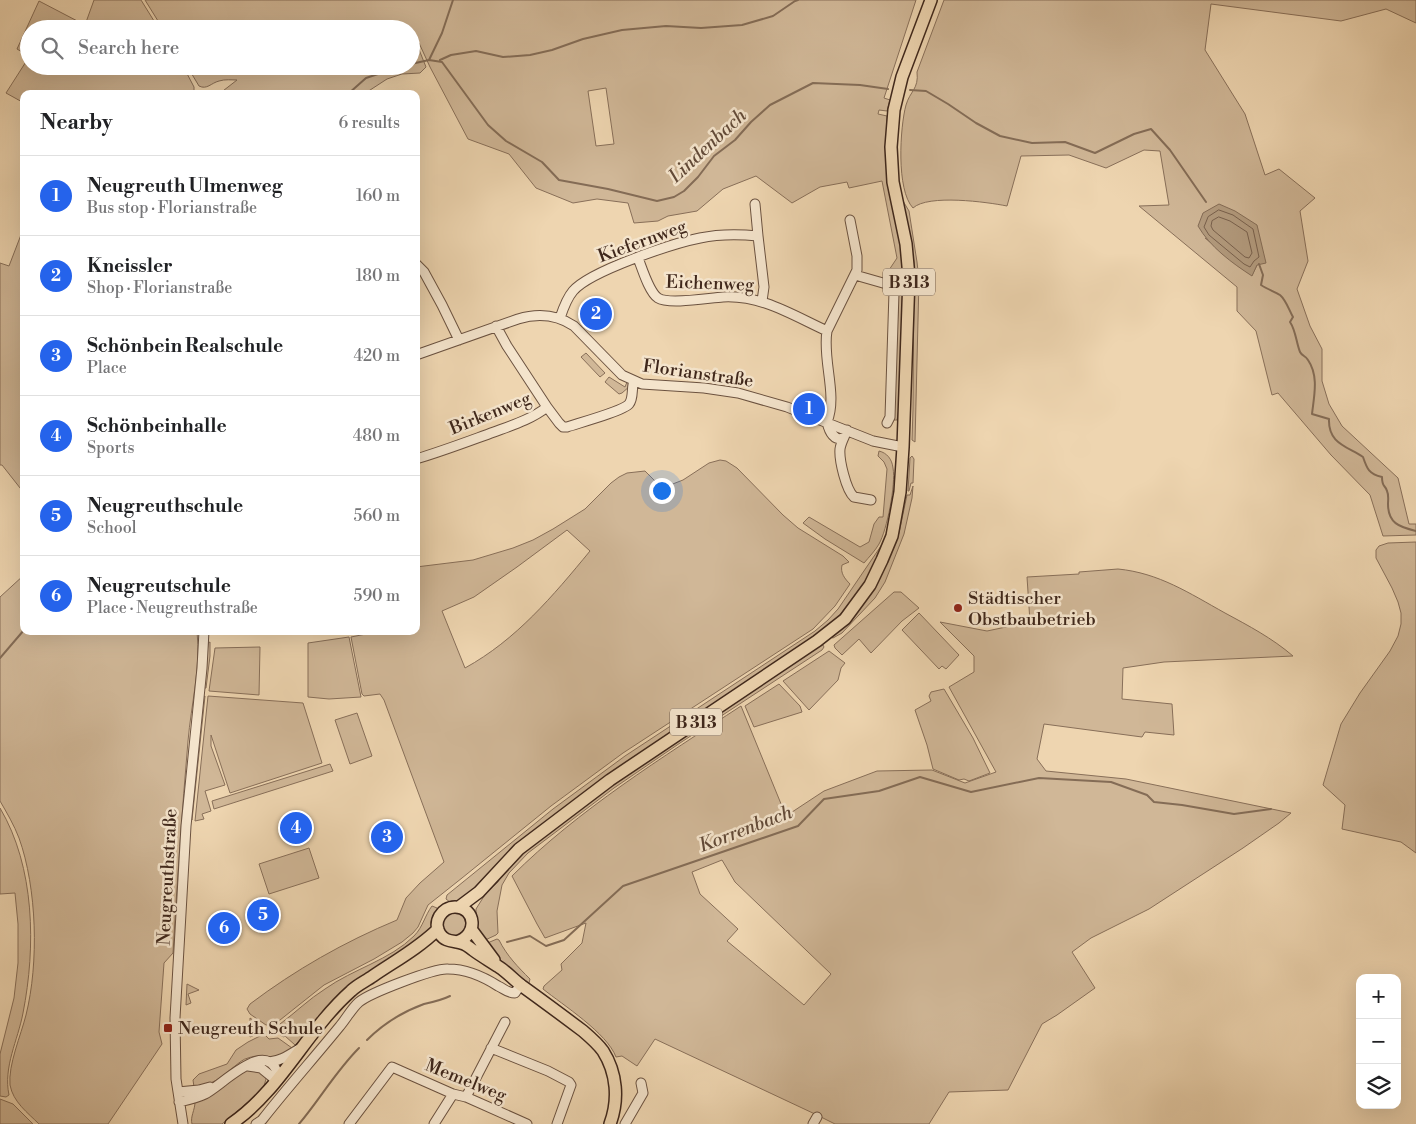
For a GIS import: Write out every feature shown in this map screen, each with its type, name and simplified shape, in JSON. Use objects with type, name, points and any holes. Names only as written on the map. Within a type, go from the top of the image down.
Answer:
[{"type":"main road","name":"B 313","points":[[459,907],[479,892],[519,848],[610,780],[817,641],[845,619],[870,585],[892,536],[900,492],[903,447],[909,269],[906,244],[893,182],[891,147],[894,110],[902,77],[932,0]]},
{"type":"main road","name":"B 313","points":[[470,915],[479,892]]},
{"type":"main road","points":[[419,946],[441,940],[453,941],[461,940],[466,937],[471,929],[472,920],[467,912],[459,907],[449,908],[440,914],[438,919],[440,935],[453,941],[464,944],[500,967],[583,1031],[603,1052],[615,1084],[616,1099],[610,1124]]},
{"type":"main road","points":[[231,1124],[278,1079],[324,1020],[352,990],[419,946],[438,929]]},
{"type":"main road","points":[[471,929],[500,967]]},
{"type":"street","points":[[755,204],[764,287],[762,301]]},
{"type":"street","points":[[827,422],[830,404],[827,331],[857,270],[858,260],[850,220]]},
{"type":"street","name":"Kiefernweg","points":[[560,318],[568,298],[574,290],[580,284],[605,271],[679,243],[702,237],[731,234],[758,236]]},
{"type":"street","name":"Eichenweg","points":[[638,258],[652,293],[660,299],[673,301],[726,297],[762,301],[827,331]]},
{"type":"street","points":[[420,268],[442,305],[459,340]]},
{"type":"street","points":[[855,276],[890,285],[894,292],[890,417],[887,423]]},
{"type":"street","name":"Florianstraße","points":[[420,354],[518,319],[533,315],[547,315],[560,318],[574,326],[622,375],[642,384],[738,393],[788,407],[827,422],[828,428],[837,439],[845,435],[903,447]]},
{"type":"street","points":[[496,326],[547,407]]},
{"type":"street","name":"Birkenweg","points":[[420,458],[516,424],[536,415],[547,407],[561,425],[567,427],[626,407],[631,401],[634,381]]},
{"type":"street","points":[[845,435],[840,446],[840,454],[850,492],[854,498],[871,500]]},
{"type":"street","name":"Neugreuthstraße","points":[[183,1124],[178,1097],[175,1048],[180,910],[204,635]]},
{"type":"street","points":[[256,1124],[262,1120],[358,1002],[373,994],[447,968],[478,976],[500,986],[508,993],[515,993],[521,984]]},
{"type":"street","points":[[466,1097],[505,1022]]},
{"type":"street","points":[[178,1097],[207,1094],[245,1066],[259,1060],[269,1062],[286,1058],[303,1046]]},
{"type":"street","points":[[491,1048],[570,1082],[571,1085],[557,1124]]},
{"type":"street","points":[[269,1062],[275,1067],[278,1079]]},
{"type":"street","points":[[245,1066],[261,1068],[278,1079]]},
{"type":"street","name":"Memelweg","points":[[349,1124],[392,1067],[527,1124]]},
{"type":"street","points":[[625,1124],[643,1093],[641,1083]]},
{"type":"street","points":[[434,1124],[453,1094]]},
{"type":"shaded area","points":[[94,0],[141,0],[153,20],[87,20]]},
{"type":"shaded area","points":[[145,0],[916,0],[884,98],[890,100],[887,111],[879,110],[878,114],[887,116],[886,147],[904,270],[897,420],[893,420],[899,289],[896,285],[886,280],[887,273],[897,258],[882,181],[849,188],[847,182],[820,187],[792,203],[756,176],[723,189],[697,211],[668,216],[658,221],[634,223],[628,203],[597,199],[573,203],[536,188],[509,154],[468,139],[420,45],[420,20],[157,20]],"holes":[[[606,88],[614,144],[596,146],[588,91]]]},
{"type":"shaded area","points":[[944,0],[1416,0],[1416,23],[1386,9],[1341,21],[1211,4],[1205,50],[1245,114],[1265,175],[1279,169],[1315,198],[1300,211],[1308,261],[1297,289],[1310,326],[1322,349],[1322,381],[1329,404],[1342,426],[1398,478],[1409,524],[1416,524],[1416,535],[1383,536],[1370,495],[1331,455],[1278,393],[1272,395],[1256,331],[1237,311],[1237,287],[1139,206],[1169,205],[1160,151],[1144,150],[1106,168],[1069,155],[1021,156],[1007,206],[972,201],[944,200],[931,201],[913,208],[904,187],[901,143],[906,105],[917,82],[917,72]],"holes":[[[1205,238],[1257,265],[1252,275]]]},
{"type":"shaded area","points":[[39,1],[75,20],[30,20]]},
{"type":"shaded area","points":[[420,52],[426,67],[420,73]]},
{"type":"shaded area","points":[[20,71],[20,75],[188,75],[194,87],[194,90],[20,90],[20,101],[6,93]]},
{"type":"shaded area","points":[[192,75],[399,75],[387,79],[370,90],[224,90],[237,80],[221,80],[207,87],[199,86]]},
{"type":"shaded area","points":[[903,201],[909,211],[919,280],[915,442],[912,440],[914,262]]},
{"type":"shaded area","points":[[20,237],[20,488],[2,465],[0,465],[0,263],[9,266]]},
{"type":"shaded area","points":[[586,353],[605,373],[600,377],[581,357]]},
{"type":"shaded area","points":[[609,377],[625,387],[627,382],[630,386],[619,394],[605,382]]},
{"type":"shaded area","points":[[879,451],[889,457],[892,462],[894,475],[892,495],[882,537],[876,549],[864,563],[803,523],[809,517],[860,547],[869,542],[874,524],[879,517],[883,517],[887,469],[884,462],[878,456]]},
{"type":"shaded area","points":[[912,456],[914,459],[913,483],[911,483],[908,491],[910,458]]},
{"type":"shaded area","points":[[720,460],[726,461],[737,468],[798,528],[843,556],[849,562],[842,565],[842,571],[843,576],[850,584],[835,606],[813,629],[623,753],[551,806],[428,905],[418,927],[402,942],[324,985],[275,1024],[266,1025],[250,1014],[247,1009],[250,1004],[284,980],[339,947],[397,920],[406,898],[444,862],[384,700],[380,694],[364,696],[362,694],[351,637],[361,635],[420,635],[420,567],[473,560],[533,540],[585,509],[611,483],[627,473],[645,471],[655,481],[665,487],[683,480],[709,463]],"holes":[[[567,530],[590,551],[562,584],[517,631],[465,668],[442,611],[474,597]]]},
{"type":"shaded area","points":[[913,486],[904,534],[885,582],[875,598],[842,633],[833,638],[830,637],[878,579],[899,533],[907,495],[910,495]]},
{"type":"shaded area","points":[[891,523],[878,558],[865,582],[855,597],[830,626],[716,703],[459,901],[450,902],[446,899],[447,895],[553,809],[625,756],[815,631],[838,609],[883,543]]},
{"type":"shaded area","points":[[1416,542],[1416,853],[1401,842],[1342,829],[1345,805],[1323,785],[1341,724],[1360,693],[1390,651],[1398,636],[1401,624],[1398,602],[1376,558],[1376,550],[1379,546],[1388,543]]},
{"type":"shaded area","points":[[1118,569],[1133,571],[1160,579],[1186,591],[1252,628],[1293,656],[1164,662],[1123,668],[1122,699],[1172,704],[1174,735],[1145,732],[1142,737],[1044,724],[1037,759],[1046,771],[1126,779],[1291,813],[1243,848],[1149,909],[1091,938],[1072,952],[1095,988],[1042,1024],[1008,1090],[949,1092],[929,1124],[835,1124],[655,1039],[637,1066],[622,1056],[616,1057],[604,1038],[573,1011],[543,989],[562,970],[561,964],[582,943],[586,923],[545,938],[512,876],[593,807],[622,785],[741,706],[786,816],[824,791],[877,771],[932,770],[965,783],[996,772],[949,687],[974,672],[974,656],[940,622],[987,631],[1030,622],[1027,577],[1079,574],[1079,572]],"holes":[[[722,860],[735,882],[831,974],[804,1005],[727,941],[738,929],[700,894],[692,872]]]},
{"type":"shaded area","points":[[20,579],[20,635],[197,635],[197,672],[188,741],[173,953],[164,963],[159,1032],[162,1044],[108,1124],[39,1124],[14,1097],[10,1085],[13,1059],[30,995],[33,972],[34,926],[30,879],[25,858],[17,833],[0,801],[0,597]]},
{"type":"shaded area","points":[[894,592],[901,592],[919,608],[902,621],[871,653],[859,639],[842,655],[834,645]]},
{"type":"shaded area","points":[[919,613],[959,655],[946,669],[942,666],[939,669],[902,630]]},
{"type":"shaded area","points":[[349,637],[361,697],[329,699],[308,697],[308,643]]},
{"type":"shaded area","points":[[210,642],[206,688],[204,688],[208,643]]},
{"type":"shaded area","points":[[819,645],[823,645],[822,650],[614,788],[528,853],[509,873],[502,885],[497,911],[498,933],[483,941],[476,928],[476,909],[486,893],[498,882],[505,869],[525,849],[611,783]]},
{"type":"shaded area","points":[[260,647],[259,695],[209,691],[215,648]]},
{"type":"shaded area","points":[[829,651],[845,663],[841,668],[838,680],[809,710],[783,681]]},
{"type":"shaded area","points":[[779,684],[800,706],[802,712],[754,727],[745,706]]},
{"type":"shaded area","points":[[944,689],[973,738],[990,773],[969,781],[959,780],[933,769],[915,710],[931,701],[929,696],[931,692]]},
{"type":"shaded area","points":[[205,696],[192,820],[203,697]]},
{"type":"shaded area","points":[[208,696],[303,703],[322,763],[230,793],[211,735],[211,746],[225,785],[205,791],[211,811],[202,814],[204,819],[195,821]]},
{"type":"shaded area","points":[[357,713],[372,756],[350,764],[335,720]]},
{"type":"shaded area","points":[[330,764],[333,771],[214,809],[212,801]]},
{"type":"shaded area","points":[[0,808],[12,831],[20,856],[30,908],[31,935],[27,988],[21,1023],[9,1064],[9,1095],[6,1097],[0,1096],[0,1054],[14,998],[18,963],[18,924],[15,893],[0,894]]},
{"type":"shaded area","points":[[309,848],[319,878],[269,894],[259,864]]},
{"type":"shaded area","points":[[432,906],[437,908],[438,911],[431,930],[314,1026],[295,1045],[285,1036],[280,1035],[280,1024],[319,993],[394,952],[414,936]]},
{"type":"shaded area","points":[[458,911],[468,919],[466,932],[455,938],[443,932],[441,920],[443,916]]},
{"type":"shaded area","points":[[497,939],[513,961],[530,979],[529,983],[526,983],[503,964],[485,944]]},
{"type":"shaded area","points":[[187,984],[199,990],[188,994],[191,1003],[186,1005]]},
{"type":"shaded area","points":[[250,1018],[264,1028],[264,1031],[250,1037]]},
{"type":"shaded area","points":[[264,1034],[269,1039],[278,1038],[292,1048],[281,1056],[255,1056],[246,1059],[216,1080],[206,1085],[194,1087],[193,1080],[199,1074],[227,1064],[236,1050]]},
{"type":"shaded area","points":[[255,1068],[265,1074],[266,1079],[264,1086],[253,1098],[222,1124],[192,1124],[195,1102],[231,1078]]},
{"type":"shaded area","points":[[0,1099],[13,1104],[33,1124],[0,1124]]},
{"type":"water","points":[[1219,204],[1235,211],[1257,225],[1266,263],[1257,265],[1252,276],[1215,248],[1198,226],[1203,213]]},
{"type":"waterway","points":[[429,60],[442,33],[453,0]]},
{"type":"waterway","points":[[440,60],[451,55],[476,51],[503,57],[530,55],[552,50],[583,39],[622,30],[666,26],[701,28],[742,25],[773,16],[798,0]]},
{"type":"waterway","name":"Lindenbach","points":[[420,62],[429,60],[442,62],[488,125],[506,141],[542,162],[559,180],[657,201],[674,197],[684,191],[698,177],[714,156],[735,140],[770,105],[813,83],[860,85],[888,89]]},
{"type":"waterway","name":"Lindenbach","points":[[352,90],[366,78],[375,75]]},
{"type":"waterway","name":"Lindenbach","points":[[910,90],[926,91],[1000,136],[1032,143],[1065,142],[1095,153],[1134,134],[1151,129],[1170,150],[1206,202]]},
{"type":"waterway","name":"Lindenbach","points":[[1259,264],[1263,275],[1261,285],[1280,295],[1284,300],[1293,317],[1290,322],[1294,329],[1300,352],[1307,359],[1314,373],[1315,386],[1312,414],[1329,419],[1329,427],[1335,439],[1363,457],[1369,470],[1382,477],[1383,484],[1388,493],[1389,510],[1392,520],[1404,528],[1416,531]]},
{"type":"waterway","name":"Lindenbach","points":[[0,658],[20,635]]},
{"type":"waterway","name":"Korrenbach","points":[[507,942],[530,936],[546,946],[564,940],[623,886],[798,826],[824,799],[879,791],[920,777],[971,792],[1039,778],[1111,782],[1147,795],[1154,802],[1234,814],[1271,809]]},
{"type":"waterway","name":"Korrenbach","points":[[367,1040],[393,1019],[416,1007],[450,996]]},
{"type":"waterway","name":"Korrenbach","points":[[299,1124],[359,1048]]},
{"type":"place","name":"Kneissler","points":[[596,314]]},
{"type":"place","name":"Neugreuth Ulmenweg","points":[[809,409]]},
{"type":"place","name":"Städtischer Obstbaubetrieb","points":[[958,608]]},
{"type":"place","name":"Schönbeinhalle","points":[[296,828]]},
{"type":"place","name":"Schönbein Realschule","points":[[387,837]]},
{"type":"place","name":"Neugreuthschule","points":[[263,915]]},
{"type":"place","name":"Neugreutschule","points":[[224,928]]},
{"type":"place","name":"Neugreuth Schule","points":[[168,1028]]}]
